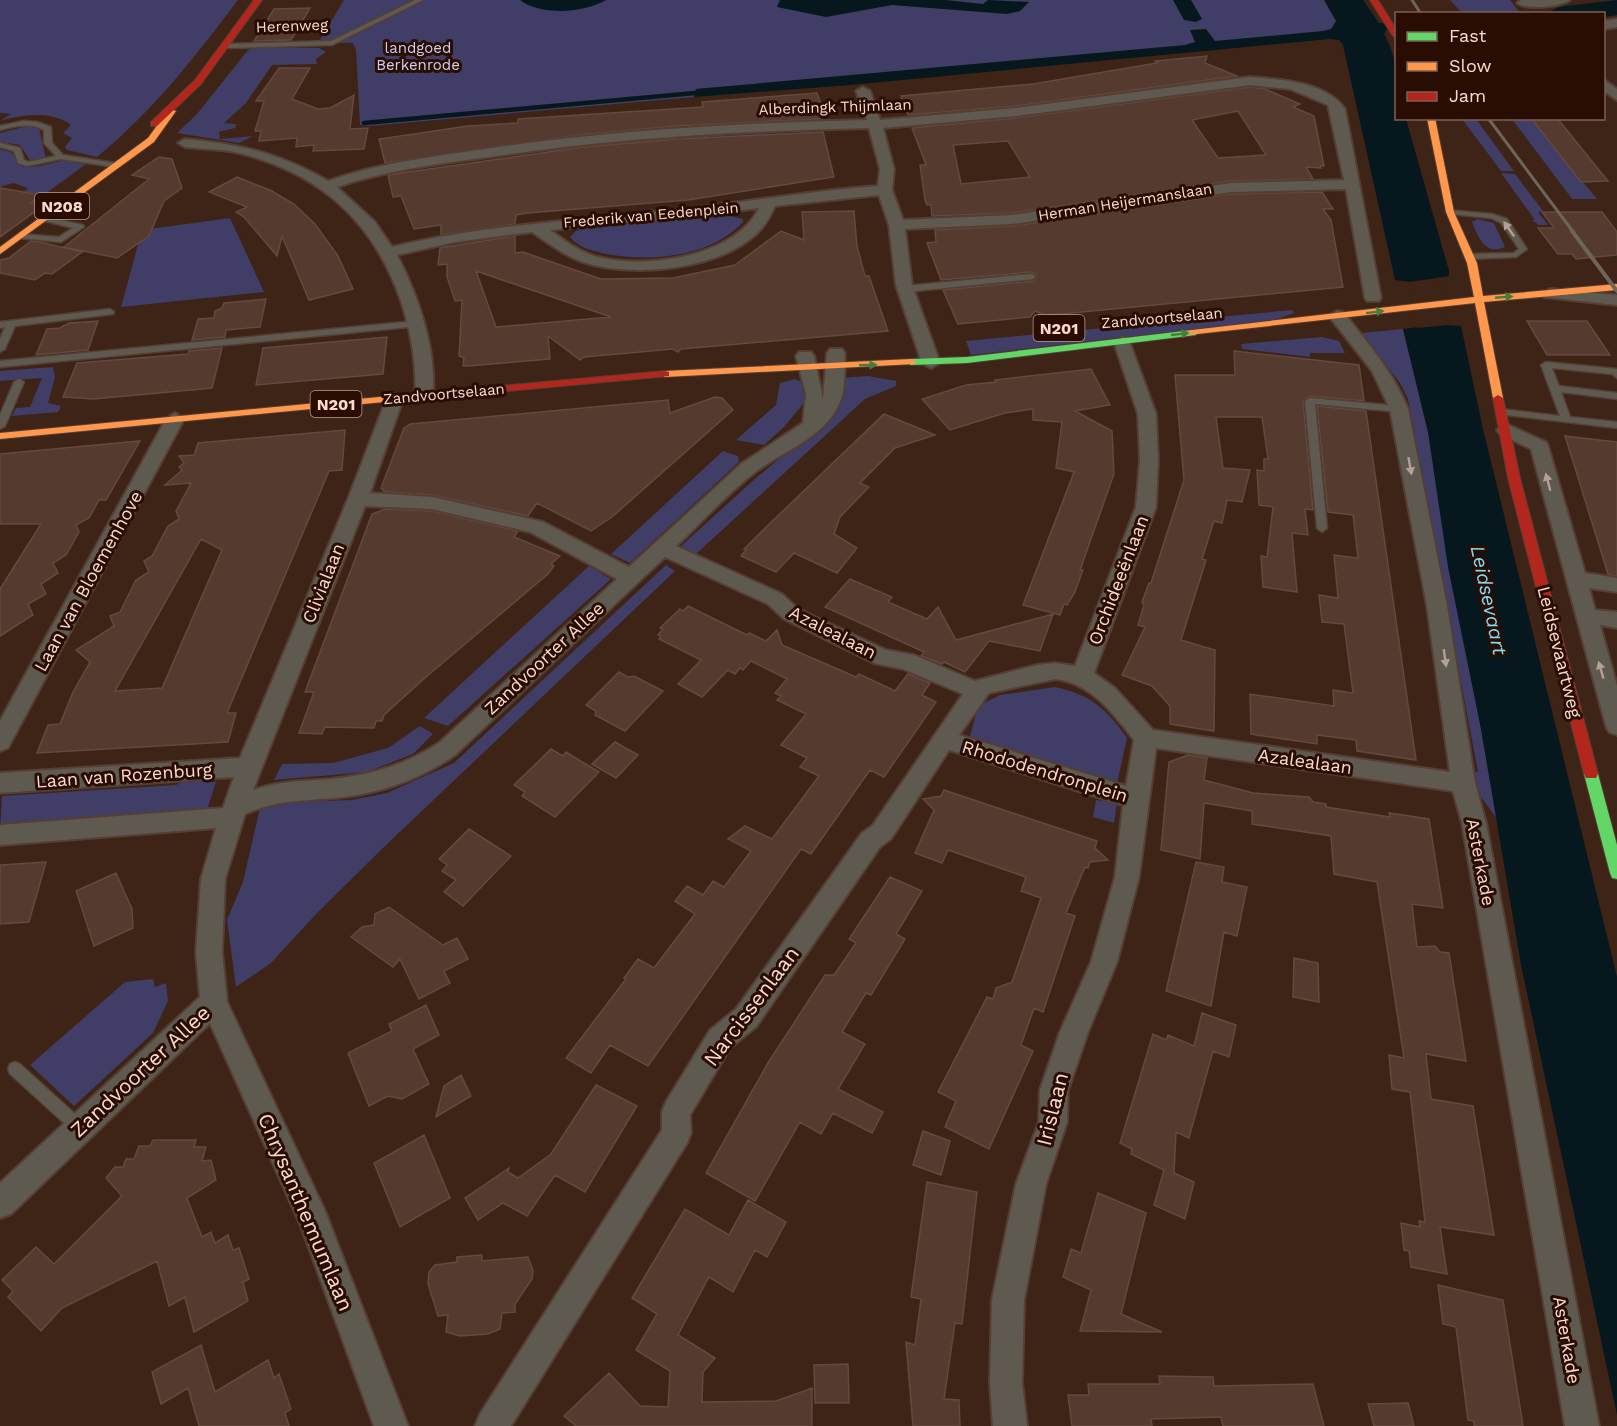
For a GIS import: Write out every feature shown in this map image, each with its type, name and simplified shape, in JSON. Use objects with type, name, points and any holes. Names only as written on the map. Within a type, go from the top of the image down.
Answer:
[{"type":"main road","name":"Herenweg","points":[[0,251],[151,140],[172,111],[228,46],[258,0]]},
{"type":"main road","points":[[1374,0],[1393,28]]},
{"type":"main road","name":"Leidsevaartweg","points":[[1431,120],[1450,212],[1470,257],[1514,478],[1617,873]]},
{"type":"main road","name":"Zandvoortselaan","points":[[0,436],[807,362],[836,360],[931,363],[1122,342],[1341,322],[1411,301],[1617,276]]},
{"type":"main road","name":"Zandvoortselaan","points":[[1477,294],[1546,293],[1617,286]]},
{"type":"main road","name":"Zandvoortselaan","points":[[1310,304],[1374,298],[1411,301]]},
{"type":"main road","name":"Zandvoortselaan","points":[[836,360],[858,350]]},
{"type":"street","points":[[1522,1],[1564,0]]},
{"type":"street","name":"Alberdingk Thijmlaan","points":[[329,184],[364,173],[411,164],[540,145],[742,128],[876,124],[1016,112],[1250,81],[1291,85],[1320,95],[1338,109],[1353,185]]},
{"type":"street","points":[[1605,85],[1617,96]]},
{"type":"street","points":[[863,91],[876,124],[887,169],[885,190],[897,225],[905,289],[931,363]]},
{"type":"street","points":[[184,143],[237,148],[286,164],[329,184],[364,216],[390,252],[405,285],[416,324],[426,384],[424,396]]},
{"type":"street","name":"Herman Heijermanslaan","points":[[897,225],[964,223],[1028,217],[1213,187],[1307,182],[1353,185]]},
{"type":"street","points":[[1353,185],[1374,298]]},
{"type":"street","name":"Frederik van Eedenplein","points":[[390,252],[487,231],[653,217],[768,204],[822,194],[885,190]]},
{"type":"street","name":"Frederik van Eedenplein","points":[[534,226],[559,244],[589,259],[627,265],[675,262],[724,249],[748,235],[762,217],[768,204]]},
{"type":"street","name":"Zandvoortselaan","points":[[1546,293],[1617,300]]},
{"type":"street","name":"Asterkade","points":[[1341,322],[1383,373],[1391,386],[1399,409],[1437,606],[1463,783],[1474,823],[1582,1426]]},
{"type":"street","name":"Orchideeënlaan","points":[[1082,677],[1146,507],[1149,460],[1147,414],[1122,342]]},
{"type":"street","name":"Zandvoorter Allee","points":[[234,812],[256,796],[278,791],[343,787],[378,782],[428,763],[447,749],[748,468],[796,438],[812,424],[831,403],[836,360]]},
{"type":"street","points":[[807,362],[815,394],[812,424]]},
{"type":"street","name":"Clivialaan","points":[[249,766],[358,500],[394,399]]},
{"type":"street","name":"Laan van Bloemenhove","points":[[0,742],[175,419]]},
{"type":"street","name":"Leidsevaartweg","points":[[1503,421],[1539,446],[1617,726]]},
{"type":"street","points":[[358,500],[432,503],[536,527],[630,577]]},
{"type":"street","name":"Azalealaan","points":[[662,548],[775,599],[791,614],[882,657],[906,661],[977,691]]},
{"type":"street","points":[[1576,579],[1617,585]]},
{"type":"street","points":[[1586,616],[1617,620]]},
{"type":"street","points":[[977,691],[982,687],[1056,671],[1082,677],[1113,698],[1146,738]]},
{"type":"street","name":"Narcissenlaan","points":[[492,1426],[677,1133],[676,1112],[720,1039],[747,1018],[871,840],[882,832],[977,691]]},
{"type":"street","name":"Azalealaan","points":[[1146,738],[1463,783]]},
{"type":"street","name":"Rhododendronplein","points":[[945,740],[1136,799],[1146,738]]},
{"type":"street","name":"Zandvoorter Allee","points":[[0,1203],[214,1002],[209,952],[213,879],[249,766]]},
{"type":"street","name":"Laan van Rozenburg","points":[[0,783],[249,766]]},
{"type":"street","name":"Irislaan","points":[[1010,1426],[1006,1383],[1008,1300],[1031,1184],[1053,1122],[1054,1090],[1074,1032],[1104,962],[1127,878],[1136,799]]},
{"type":"street","points":[[0,835],[234,812]]},
{"type":"street","name":"Chrysanthemumlaan","points":[[214,1002],[314,1222],[391,1426]]},
{"type":"lane","name":"Herenweg","points":[[228,46],[332,43],[420,0]]},
{"type":"lane","points":[[0,128],[28,123],[43,125],[48,129],[48,143],[61,157]]},
{"type":"lane","points":[[0,145],[17,150],[21,161],[27,164],[61,157],[119,162]]},
{"type":"lane","points":[[1450,212],[1492,216],[1504,221],[1523,249],[1509,255],[1470,257]]},
{"type":"lane","points":[[21,236],[61,240],[80,227],[44,218]]},
{"type":"lane","points":[[905,289],[1031,277]]},
{"type":"lane","points":[[0,325],[110,312]]},
{"type":"lane","points":[[0,349],[11,324]]},
{"type":"lane","points":[[0,364],[416,324]]},
{"type":"lane","points":[[1566,420],[1546,365],[1616,372],[1617,375]]},
{"type":"lane","points":[[0,426],[19,382]]},
{"type":"lane","points":[[1555,388],[1617,396]]},
{"type":"lane","points":[[1322,528],[1310,401],[1399,409]]},
{"type":"lane","points":[[1503,421],[1566,420],[1617,425]]},
{"type":"lane","points":[[15,1070],[80,1128]]},
{"type":"green space","points":[[0,0],[238,0],[155,102],[97,157],[67,150],[65,147],[72,138],[63,133],[71,125],[55,117],[36,115],[0,121],[11,114],[0,113]]},
{"type":"green space","name":"landgoed Berkenrode","points":[[344,0],[1334,0],[1355,33],[697,89],[694,97],[369,126],[360,125],[356,50],[353,43],[318,43]]},
{"type":"green space","points":[[1450,0],[1510,0],[1519,12],[1461,12]]},
{"type":"green space","points":[[254,47],[319,48],[326,52],[316,59],[317,64],[272,65],[246,103],[224,123],[236,124],[235,128],[219,132],[220,139],[253,136],[239,143],[177,133],[197,114],[248,50]]},
{"type":"green space","points":[[1463,120],[1477,120],[1514,171],[1501,171]]},
{"type":"green space","points":[[1513,120],[1532,120],[1597,199],[1572,199]]},
{"type":"green space","points":[[27,126],[39,128],[46,159],[31,162],[20,145],[0,142],[0,133]]},
{"type":"green space","points":[[0,149],[13,153],[23,167],[40,166],[65,160],[89,162],[45,194],[24,192],[28,188],[13,183],[0,187]]},
{"type":"green space","points":[[1501,173],[1515,174],[1543,211],[1538,212],[1548,225],[1539,225],[1532,220],[1535,220]]},
{"type":"green space","points":[[722,214],[743,219],[743,222],[729,234],[713,243],[677,255],[638,257],[602,253],[584,248],[570,237],[576,231],[584,229]]},
{"type":"green space","points":[[230,218],[264,292],[121,307],[142,230]]},
{"type":"green space","points":[[1477,219],[1494,223],[1505,247],[1492,249],[1483,243],[1472,222]]},
{"type":"green space","points":[[1292,310],[1294,313],[1274,320],[971,355],[966,341]]},
{"type":"green space","points":[[1403,329],[1428,432],[1497,819],[1473,786],[1469,772],[1478,772],[1408,399],[1400,383],[1361,333]]},
{"type":"green space","points":[[1322,337],[1339,341],[1345,353],[1310,353],[1310,357],[1242,349],[1241,344]]},
{"type":"green space","points":[[53,367],[55,377],[48,403],[61,406],[58,412],[12,416],[16,408],[30,407],[42,378],[0,381],[0,371]]},
{"type":"green space","points":[[868,376],[896,381],[896,386],[865,399],[696,554],[681,546],[756,478],[833,415],[839,402],[841,378]]},
{"type":"green space","points":[[795,379],[808,384],[808,398],[784,427],[764,445],[736,440],[776,405],[780,383]]},
{"type":"green space","points":[[723,451],[738,456],[739,462],[630,563],[611,554]]},
{"type":"green space","points":[[666,565],[675,571],[385,846],[318,912],[271,963],[236,987],[227,920],[243,882],[261,803],[352,800],[387,793],[454,763]]},
{"type":"green space","points":[[589,566],[611,579],[448,726],[424,718]]},
{"type":"green space","points":[[1055,687],[1078,694],[1097,704],[1112,718],[1127,738],[1116,788],[969,740],[978,706],[1000,695]]},
{"type":"green space","points":[[420,726],[433,734],[413,754],[367,772],[274,780],[282,764],[333,763],[388,748]]},
{"type":"green space","points":[[205,776],[205,781],[216,782],[206,813],[0,833],[2,796],[176,785],[189,777]]},
{"type":"green space","points":[[1096,800],[1117,803],[1114,823],[1093,817]]},
{"type":"green space","points":[[153,979],[155,987],[166,983],[168,1001],[153,1033],[74,1106],[30,1065],[125,982]]},
{"type":"water","points":[[520,0],[606,0],[586,8],[563,11],[539,9]]},
{"type":"water","points":[[780,0],[946,0],[983,4],[988,0],[1029,2],[1020,11],[1007,14],[892,5],[826,17],[777,7]]},
{"type":"water","points":[[1173,0],[1191,0],[1202,19],[1196,22],[1184,20]]},
{"type":"water","name":"Leidsevaart","points":[[1324,0],[1363,0],[1379,23],[1395,25],[1395,29],[1387,29],[1384,34],[1395,65],[1395,120],[1406,120],[1449,271],[1449,276],[1436,278],[1447,325],[1461,326],[1483,429],[1617,977],[1617,1415],[1521,965],[1481,729],[1448,567],[1428,432],[1403,329],[1419,327],[1410,282],[1395,280],[1343,45],[1339,40],[1330,39],[850,85],[694,97],[696,89],[1185,45],[1195,42],[1190,30],[1206,29],[1215,41],[1323,31],[1331,29],[1336,21]]},
{"type":"water","points":[[1617,0],[1617,15],[1605,17],[1605,12],[1549,12],[1559,7]]},
{"type":"pier","points":[[1438,278],[1449,325],[1417,328],[1408,282]]},
{"type":"building","points":[[310,8],[291,40],[254,41],[274,9]]},
{"type":"building","points":[[1207,56],[1205,63],[1237,76],[1016,106],[908,115],[901,96],[1033,84],[1157,63],[1155,61]]},
{"type":"building","points":[[279,68],[310,68],[292,99],[318,109],[330,108],[354,95],[350,129],[368,128],[364,149],[313,151],[314,145],[296,147],[297,138],[259,141],[261,131],[255,131],[264,101],[256,101]]},
{"type":"building","points":[[1250,87],[1265,89],[1300,104],[1293,107],[1314,116],[1324,166],[1320,166],[1321,168],[1306,167],[1313,179],[1231,181],[1012,213],[932,216],[931,205],[927,205],[925,200],[920,165],[926,165],[912,128],[1016,118]],"holes":[[[1238,111],[1266,155],[1218,158],[1192,120]],[[1008,141],[1030,177],[961,184],[953,145]]]},
{"type":"building","points":[[817,93],[824,113],[819,113],[820,119],[675,126],[579,135],[385,163],[379,139],[468,126],[518,123],[518,119],[703,107],[702,102]]},
{"type":"building","points":[[1533,120],[1559,120],[1608,181],[1581,182]]},
{"type":"building","points":[[823,132],[834,177],[688,200],[528,213],[516,215],[515,224],[441,235],[441,225],[414,229],[401,196],[393,197],[388,175],[584,147],[679,139]]},
{"type":"building","points":[[159,157],[172,159],[182,188],[164,201],[149,236],[117,258],[64,247],[149,179],[132,175]]},
{"type":"building","points":[[237,177],[270,190],[294,204],[315,224],[338,256],[353,289],[309,300],[282,236],[277,256],[244,217],[236,212],[247,207],[209,192]]},
{"type":"building","points":[[0,188],[41,195],[31,203],[44,205],[0,237]]},
{"type":"building","points":[[1322,192],[1333,209],[1323,209],[1331,220],[1343,287],[1061,314],[1045,315],[1035,311],[1030,317],[958,324],[943,290],[1034,281],[1036,274],[1031,272],[941,280],[927,243],[936,242],[935,230],[1012,226],[1231,194]]},
{"type":"building","points":[[854,211],[857,246],[865,276],[869,276],[888,331],[681,349],[678,352],[673,349],[584,357],[580,360],[548,336],[550,359],[463,366],[464,358],[459,356],[462,300],[455,301],[447,277],[447,264],[438,265],[440,248],[515,236],[515,253],[523,252],[601,279],[673,278],[735,265],[781,231],[804,240],[802,212]],"holes":[[[476,271],[611,317],[496,327]]]},
{"type":"building","points":[[1542,212],[1602,212],[1617,232],[1617,255],[1576,259],[1572,254],[1558,254],[1538,228],[1554,228]]},
{"type":"building","points":[[31,241],[82,252],[52,274],[45,273],[35,280],[0,273],[0,260],[9,258]]},
{"type":"building","points":[[266,299],[260,327],[226,330],[225,337],[192,340],[198,319],[214,318],[215,311],[222,308],[224,303]]},
{"type":"building","points":[[98,321],[88,350],[36,355],[47,329],[60,328],[69,323]]},
{"type":"building","points":[[1527,321],[1587,321],[1610,355],[1547,355]]},
{"type":"building","points":[[387,337],[383,374],[256,385],[263,348]]},
{"type":"building","points":[[222,348],[212,388],[94,399],[63,397],[77,363],[188,354],[189,351]]},
{"type":"building","points":[[1234,351],[1359,365],[1364,401],[1310,396],[1303,401],[1313,510],[1305,509],[1308,535],[1292,533],[1297,592],[1263,587],[1261,556],[1267,557],[1273,507],[1259,505],[1257,470],[1264,471],[1264,459],[1268,459],[1262,417],[1216,417],[1223,468],[1250,470],[1242,502],[1227,500],[1222,523],[1214,521],[1202,559],[1206,560],[1181,640],[1215,650],[1214,731],[1170,724],[1170,706],[1152,686],[1122,675],[1145,627],[1138,625],[1144,605],[1142,602],[1149,583],[1151,583],[1184,480],[1175,375],[1235,375]]},
{"type":"building","points":[[1091,369],[1110,405],[1075,411],[1112,431],[1114,474],[1080,570],[1083,570],[1075,592],[1067,605],[1064,604],[1060,615],[1023,605],[1074,472],[1056,468],[1062,422],[1033,420],[1033,409],[1005,413],[950,430],[922,399],[966,385]]},
{"type":"building","points":[[715,397],[722,398],[733,410],[612,517],[591,531],[537,503],[528,516],[432,495],[385,492],[381,488],[404,428],[410,424],[668,400],[670,413]]},
{"type":"building","points":[[1317,406],[1366,411],[1416,760],[1357,751],[1356,740],[1317,735],[1317,744],[1251,734],[1250,694],[1334,706],[1333,690],[1353,693],[1344,624],[1322,622],[1319,595],[1338,598],[1334,555],[1358,558],[1353,515],[1328,512]]},
{"type":"building","points":[[884,414],[935,435],[895,448],[860,483],[869,487],[840,517],[834,534],[857,548],[837,573],[794,553],[776,572],[741,556],[746,550],[744,549],[761,532]]},
{"type":"building","points":[[345,430],[342,470],[329,471],[227,713],[236,713],[228,742],[37,753],[48,725],[60,724],[73,692],[90,662],[76,650],[114,626],[110,616],[120,612],[136,580],[149,572],[144,561],[152,556],[168,526],[179,519],[176,511],[191,483],[165,485],[182,470],[179,467],[184,463],[179,456],[194,455],[198,443]],"holes":[[[201,539],[222,550],[162,688],[115,691]]]},
{"type":"building","points":[[1565,436],[1617,442],[1617,576],[1608,574]]},
{"type":"building","points":[[140,441],[106,500],[99,500],[89,518],[76,525],[79,532],[66,555],[53,563],[58,573],[41,584],[46,594],[28,604],[33,615],[0,636],[0,589],[41,524],[0,524],[0,454]]},
{"type":"building","points":[[385,509],[432,511],[518,531],[514,537],[560,556],[551,564],[554,566],[548,574],[426,677],[384,715],[382,721],[376,721],[374,728],[325,727],[322,734],[299,733],[314,692],[305,692],[372,514]]},
{"type":"building","points":[[850,579],[892,597],[888,602],[927,619],[938,607],[956,640],[1053,614],[1040,651],[989,641],[965,672],[944,662],[942,664],[921,656],[924,652],[825,607]]},
{"type":"building","points":[[688,606],[747,635],[749,633],[766,641],[777,630],[782,645],[856,677],[859,674],[895,691],[908,674],[930,683],[922,695],[936,702],[884,777],[870,770],[811,854],[801,849],[648,1066],[610,1045],[591,1073],[566,1058],[626,979],[624,978],[638,959],[654,968],[695,914],[675,901],[687,886],[703,895],[713,881],[724,887],[751,851],[728,839],[745,826],[772,839],[819,776],[800,767],[807,758],[781,745],[806,714],[777,700],[781,696],[775,693],[787,679],[751,661],[743,670],[740,668],[735,674],[728,670],[702,697],[678,684],[701,660],[659,639],[661,636],[658,635],[663,629],[660,628],[680,609],[683,611]]},
{"type":"building","points":[[619,672],[628,677],[634,676],[663,691],[625,731],[595,715],[596,711],[586,705]]},
{"type":"building","points":[[615,742],[638,755],[616,778],[592,764]]},
{"type":"building","points":[[551,749],[563,756],[566,752],[599,772],[555,817],[522,796],[525,792],[514,785]]},
{"type":"building","points":[[1188,755],[1207,758],[1204,780],[1253,793],[1309,797],[1313,802],[1326,804],[1326,807],[1390,817],[1389,813],[1429,819],[1443,908],[1412,904],[1417,947],[1435,946],[1440,952],[1449,953],[1466,1061],[1426,1054],[1431,1099],[1473,1106],[1494,1235],[1440,1227],[1447,1274],[1411,1267],[1409,1251],[1404,1250],[1401,1223],[1420,1227],[1419,1221],[1425,1222],[1410,1092],[1392,1089],[1389,1055],[1404,1058],[1377,882],[1334,874],[1331,836],[1252,824],[1252,811],[1204,803],[1200,859],[1161,850],[1169,762]]},
{"type":"building","points":[[944,790],[1097,841],[1095,848],[1108,860],[1090,862],[1088,868],[1085,867],[1066,913],[1075,916],[1043,1012],[1034,1008],[1021,1045],[1033,1051],[989,1149],[945,1127],[956,1101],[938,1092],[987,997],[993,999],[996,988],[1012,982],[1041,898],[1021,891],[1026,877],[948,850],[942,863],[915,853],[934,810],[923,799],[941,796]]},
{"type":"building","points":[[469,829],[511,856],[463,906],[444,892],[456,880],[442,871],[447,865],[439,859]]},
{"type":"building","points":[[46,862],[29,922],[0,924],[0,865]]},
{"type":"building","points":[[1196,862],[1224,867],[1222,882],[1247,887],[1237,936],[1224,932],[1211,1006],[1166,991]]},
{"type":"building","points":[[116,873],[132,909],[133,928],[94,946],[76,891]]},
{"type":"building","points":[[890,877],[922,891],[896,934],[905,939],[871,995],[866,993],[842,1032],[865,1044],[838,1089],[883,1112],[872,1133],[833,1113],[821,1134],[800,1122],[755,1201],[706,1173],[768,1063],[825,975],[834,975],[856,943],[849,939]]},
{"type":"building","points":[[389,907],[443,945],[457,938],[468,959],[444,971],[450,983],[419,999],[400,959],[393,967],[351,937],[362,927],[374,925],[375,914]]},
{"type":"building","points":[[1294,958],[1318,963],[1319,1002],[1293,997]]},
{"type":"building","points":[[426,1005],[439,1035],[413,1049],[429,1084],[402,1099],[388,1096],[369,1106],[348,1053],[392,1031],[389,1024]]},
{"type":"building","points":[[1202,1013],[1236,1025],[1229,1057],[1213,1051],[1189,1138],[1176,1132],[1174,1173],[1194,1182],[1185,1219],[1154,1205],[1164,1170],[1131,1154],[1132,1149],[1120,1143],[1153,1034],[1166,1040],[1168,1035],[1194,1046]]},
{"type":"building","points":[[461,1075],[471,1096],[436,1117],[444,1086]]},
{"type":"building","points":[[596,1085],[637,1106],[585,1192],[555,1175],[527,1216],[503,1203],[478,1220],[465,1198],[509,1168],[508,1172],[518,1178],[551,1154]]},
{"type":"building","points":[[923,1131],[950,1141],[941,1175],[913,1165]]},
{"type":"building","points":[[424,1135],[450,1198],[400,1227],[374,1163]]},
{"type":"building","points":[[153,1140],[196,1140],[194,1147],[206,1147],[202,1161],[211,1160],[216,1180],[187,1198],[202,1237],[211,1232],[215,1243],[228,1235],[233,1250],[239,1248],[249,1279],[243,1282],[248,1301],[194,1332],[185,1297],[169,1306],[157,1261],[62,1308],[41,1331],[8,1297],[13,1291],[2,1280],[36,1247],[54,1264],[122,1196],[106,1178],[115,1167],[123,1167],[126,1159],[134,1159],[139,1146],[150,1146]]},
{"type":"building","points":[[927,1182],[977,1192],[962,1324],[955,1323],[944,1399],[959,1400],[960,1426],[913,1426],[906,1342],[915,1345],[921,1299],[911,1297]]},
{"type":"building","points":[[1098,1193],[1146,1213],[1121,1314],[1162,1332],[1080,1331],[1091,1290],[1063,1277],[1071,1249],[1081,1253]]},
{"type":"building","points":[[748,1200],[786,1222],[767,1257],[755,1250],[733,1292],[709,1277],[678,1335],[715,1358],[703,1372],[702,1402],[776,1401],[812,1388],[812,1426],[576,1426],[564,1416],[609,1373],[640,1406],[668,1407],[670,1371],[636,1350],[657,1314],[632,1298],[685,1209],[729,1235]]},
{"type":"building","points":[[482,1255],[482,1261],[528,1257],[533,1270],[532,1279],[515,1304],[515,1312],[502,1313],[500,1329],[488,1334],[460,1336],[446,1332],[448,1315],[438,1316],[428,1284],[429,1272],[435,1265],[457,1262],[457,1257]]},
{"type":"building","points":[[1438,1285],[1503,1300],[1523,1426],[1474,1426],[1474,1421],[1468,1420],[1456,1327],[1443,1324]]},
{"type":"building","points":[[201,1345],[215,1392],[268,1360],[274,1378],[279,1374],[291,1409],[285,1413],[289,1426],[199,1426],[188,1388],[161,1404],[152,1372]]},
{"type":"building","points":[[848,1364],[849,1403],[815,1403],[814,1365]]},
{"type":"building","points":[[1159,1376],[1213,1377],[1214,1386],[1313,1384],[1324,1426],[1223,1426],[1221,1417],[1151,1419],[1152,1426],[1072,1426],[1068,1395],[1089,1395],[1088,1384],[1160,1384]]},
{"type":"building","points":[[1408,1403],[1414,1426],[1374,1426],[1368,1404]]},
{"type":"waterway","points":[[364,123],[695,93]]},
{"type":"railway","points":[[1412,0],[1420,12]]},
{"type":"railway","points":[[1489,120],[1574,233]]},
{"type":"railway","points":[[1572,231],[1617,291]]},
{"type":"traffic: fast","points":[[911,362],[967,360],[1192,333]]},
{"type":"traffic: fast","points":[[1591,774],[1617,873]]},
{"type":"traffic: slow","points":[[0,251],[151,140],[172,111]]},
{"type":"traffic: slow","points":[[1431,120],[1450,212],[1472,263],[1498,398]]},
{"type":"traffic: slow","points":[[1192,333],[1444,303],[1617,287]]},
{"type":"traffic: slow","points":[[665,374],[911,362]]},
{"type":"traffic: slow","points":[[0,436],[390,399]]},
{"type":"traffic: jam","points":[[154,124],[198,82],[258,0]]},
{"type":"traffic: jam","points":[[1374,0],[1395,32]]},
{"type":"traffic: jam","points":[[390,399],[665,374]]},
{"type":"traffic: jam","points":[[1498,398],[1514,478],[1591,774]]}]
